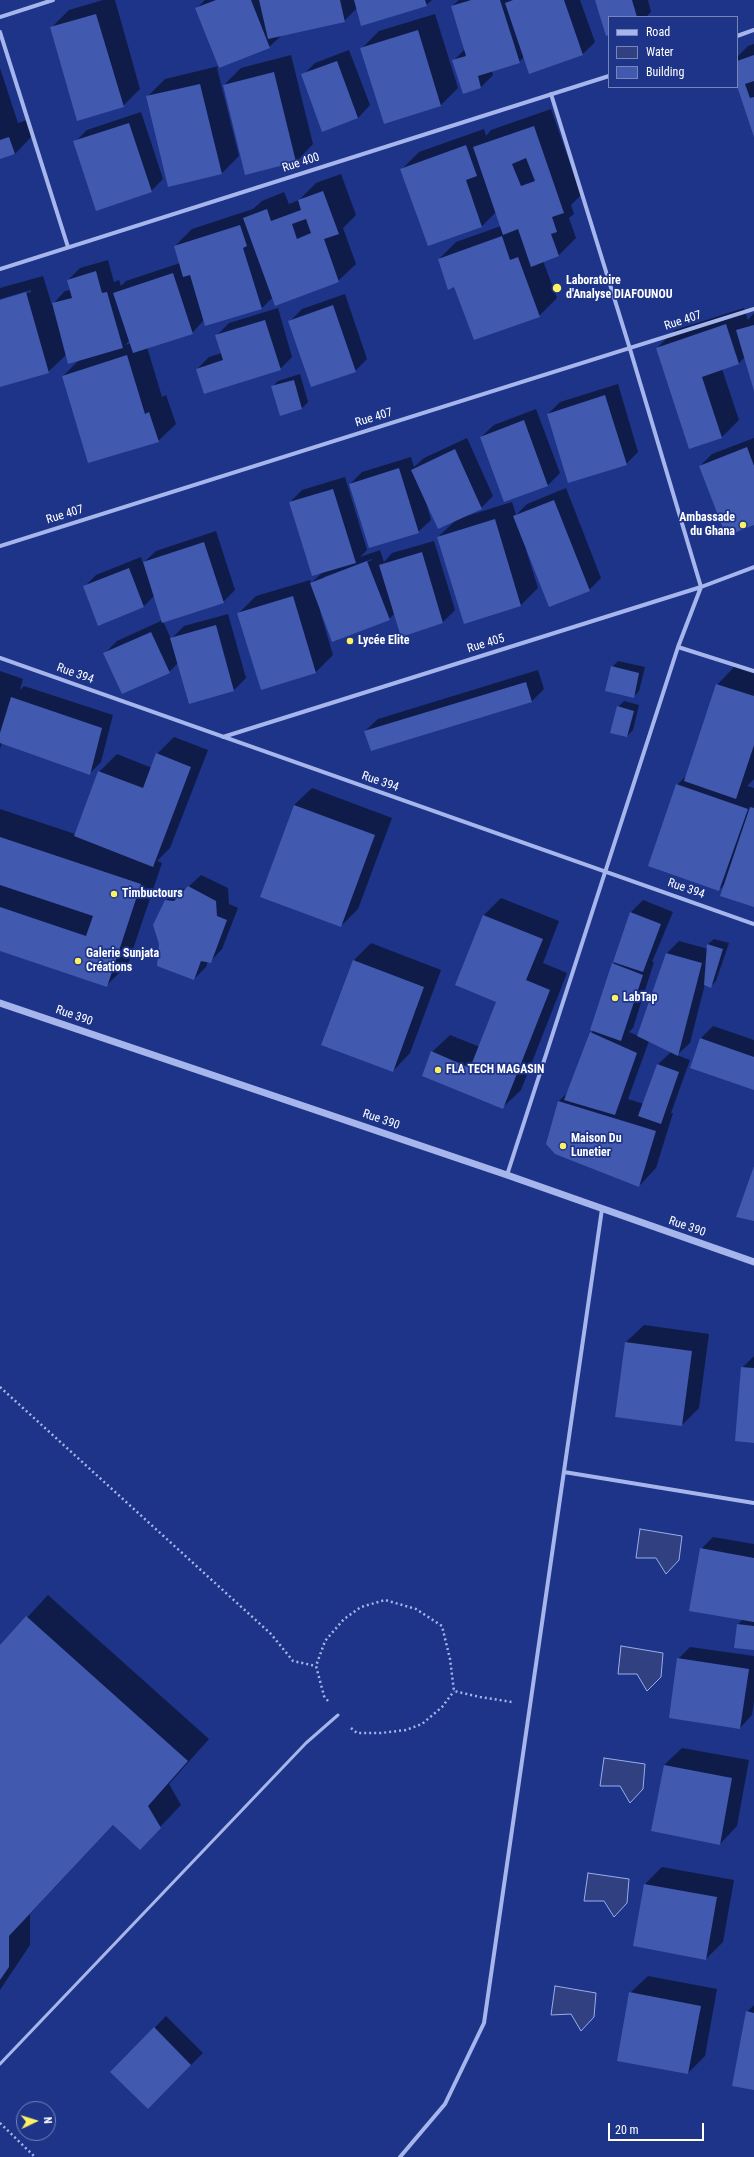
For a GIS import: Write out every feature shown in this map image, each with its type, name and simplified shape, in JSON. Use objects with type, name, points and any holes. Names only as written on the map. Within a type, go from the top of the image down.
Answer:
[{"type":"street","points":[[0,17],[53,0]]},
{"type":"street","points":[[738,36],[754,30]]},
{"type":"street","points":[[0,32],[68,247]]},
{"type":"street","name":"Rue 400","points":[[0,269],[608,76]]},
{"type":"street","points":[[507,1175],[678,647],[701,586],[630,349],[551,94]]},
{"type":"street","name":"Rue 407","points":[[0,546],[754,309]]},
{"type":"street","name":"Rue 405","points":[[222,737],[701,586],[754,567]]},
{"type":"street","points":[[678,647],[754,672]]},
{"type":"street","name":"Rue 394","points":[[0,658],[754,924]]},
{"type":"street","name":"Rue 390","points":[[0,1003],[507,1175],[754,1262]]},
{"type":"street","points":[[400,2157],[446,2104],[484,2023],[602,1209]]},
{"type":"street","points":[[564,1472],[754,1503]]},
{"type":"lane","points":[[0,2064],[306,1743],[338,1716]]},
{"type":"path","points":[[0,1387],[271,1634],[293,1661],[316,1666]]},
{"type":"path","points":[[385,1600],[416,1609],[442,1626],[450,1658],[454,1691],[442,1707],[422,1724],[406,1730],[381,1733],[357,1733],[338,1716],[324,1696],[316,1666],[325,1641],[344,1618],[361,1607],[385,1600]]},
{"type":"path","points":[[454,1691],[480,1697],[530,1704]]},
{"type":"path","points":[[0,2123],[35,2157]]},
{"type":"water","points":[[640,1529],[682,1536],[679,1560],[666,1574],[656,1558],[636,1558]]},
{"type":"water","points":[[621,1646],[663,1653],[661,1677],[647,1691],[637,1674],[618,1674]]},
{"type":"water","points":[[604,1758],[645,1764],[643,1789],[630,1803],[620,1786],[600,1786]]},
{"type":"water","points":[[588,1873],[629,1879],[627,1903],[614,1917],[604,1901],[584,1901]]},
{"type":"water","points":[[555,1986],[596,1993],[594,2017],[581,2031],[571,2014],[551,2015]]},
{"type":"building","points":[[216,0],[251,0],[270,48],[219,68],[195,8]]},
{"type":"building","points":[[259,0],[340,0],[345,22],[268,39]]},
{"type":"building","points":[[354,0],[425,0],[427,6],[361,26]]},
{"type":"building","points":[[471,0],[500,0],[520,63],[478,76],[481,88],[463,94],[452,60],[466,56],[451,6]]},
{"type":"building","points":[[513,0],[564,0],[583,55],[529,74],[505,3]]},
{"type":"building","points":[[595,0],[632,0],[637,16],[608,16],[608,35],[606,36]]},
{"type":"building","points":[[96,14],[124,107],[77,121],[50,27]]},
{"type":"building","points":[[418,30],[441,106],[384,124],[360,48]]},
{"type":"building","points":[[754,55],[754,81],[745,84],[750,98],[754,97],[754,137],[738,88],[738,61]]},
{"type":"building","points":[[337,61],[358,118],[322,132],[301,74]]},
{"type":"building","points":[[274,72],[296,162],[245,175],[223,85]]},
{"type":"building","points":[[200,84],[222,174],[168,187],[146,96]]},
{"type":"building","points":[[129,123],[152,192],[96,211],[73,141]]},
{"type":"building","points":[[534,126],[564,213],[552,217],[557,232],[551,234],[559,256],[531,267],[518,229],[503,235],[473,147]],"holes":[[[526,158],[535,181],[521,186],[512,164]]]},
{"type":"building","points":[[9,137],[15,154],[0,159],[0,140]]},
{"type":"building","points":[[466,145],[477,176],[466,180],[482,227],[428,246],[400,169]]},
{"type":"building","points":[[323,191],[339,234],[324,239],[339,282],[275,306],[243,218],[267,209],[271,221],[301,210],[298,200]],"holes":[[[306,219],[311,233],[297,239],[292,224]]]},
{"type":"building","points":[[240,225],[247,246],[243,248],[262,309],[205,326],[190,275],[183,277],[174,246]]},
{"type":"building","points":[[502,236],[510,260],[518,257],[540,317],[474,340],[454,287],[448,290],[438,259]]},
{"type":"building","points":[[96,271],[102,293],[107,292],[123,348],[68,364],[52,303],[72,298],[67,280]]},
{"type":"building","points":[[173,273],[193,334],[133,353],[113,293]]},
{"type":"building","points":[[26,292],[49,373],[0,387],[0,300]]},
{"type":"building","points":[[333,305],[356,372],[311,387],[288,321]]},
{"type":"building","points":[[265,320],[281,370],[204,394],[196,369],[223,360],[215,335]]},
{"type":"building","points":[[726,324],[739,364],[702,377],[722,438],[689,449],[656,348]]},
{"type":"building","points":[[754,325],[754,391],[736,330]]},
{"type":"building","points":[[127,355],[145,414],[149,412],[159,442],[88,463],[62,376]]},
{"type":"building","points":[[294,380],[302,409],[280,416],[271,386]]},
{"type":"building","points":[[605,395],[627,465],[568,483],[547,414]]},
{"type":"building","points":[[524,420],[548,486],[504,502],[480,437]]},
{"type":"building","points":[[747,447],[754,466],[754,525],[726,536],[699,466]]},
{"type":"building","points":[[455,449],[482,509],[438,529],[411,470]]},
{"type":"building","points":[[399,468],[419,533],[369,548],[349,484]]},
{"type":"building","points":[[333,489],[356,563],[312,576],[289,502]]},
{"type":"building","points":[[554,500],[590,591],[549,607],[513,516]]},
{"type":"building","points":[[495,519],[521,606],[464,624],[437,537]]},
{"type":"building","points":[[204,542],[224,603],[162,623],[143,562]]},
{"type":"building","points":[[422,552],[443,623],[401,637],[379,565]]},
{"type":"building","points":[[367,561],[390,620],[332,642],[310,583]]},
{"type":"building","points":[[129,568],[144,607],[98,626],[83,586]]},
{"type":"building","points":[[293,596],[316,673],[261,690],[237,613]]},
{"type":"building","points":[[216,625],[234,691],[189,704],[170,638]]},
{"type":"building","points":[[151,632],[170,673],[122,694],[103,653]]},
{"type":"building","points":[[611,666],[639,673],[634,698],[605,691]]},
{"type":"building","points":[[526,682],[532,702],[371,751],[364,731]]},
{"type":"building","points":[[716,684],[754,696],[754,745],[736,799],[684,781]]},
{"type":"building","points":[[11,697],[102,728],[90,775],[0,743],[0,733]]},
{"type":"building","points":[[617,706],[634,711],[627,737],[610,733]]},
{"type":"building","points":[[156,753],[191,767],[153,867],[74,836],[98,771],[143,788]]},
{"type":"building","points":[[676,784],[748,809],[719,891],[648,866]]},
{"type":"building","points":[[294,805],[375,835],[341,927],[260,897]]},
{"type":"building","points":[[750,807],[754,808],[754,907],[720,896]]},
{"type":"building","points":[[0,837],[141,884],[107,987],[0,951],[0,907],[86,936],[93,916],[0,885]]},
{"type":"building","points":[[188,886],[216,901],[217,916],[227,920],[211,963],[201,961],[194,980],[157,966],[159,944],[153,925],[165,900],[174,901]]},
{"type":"building","points":[[630,912],[661,924],[643,972],[613,962]]},
{"type":"building","points":[[483,915],[543,939],[526,980],[550,990],[503,1109],[422,1076],[431,1051],[470,1068],[496,1002],[455,985]]},
{"type":"building","points":[[707,944],[723,949],[711,988],[704,985]]},
{"type":"building","points":[[666,953],[702,963],[678,1056],[637,1036]]},
{"type":"building","points":[[353,960],[424,987],[393,1072],[321,1045]]},
{"type":"building","points":[[612,963],[643,975],[621,1041],[590,1030]]},
{"type":"building","points":[[590,1032],[637,1053],[615,1115],[564,1100]]},
{"type":"building","points":[[700,1038],[754,1057],[754,1090],[690,1068]]},
{"type":"building","points":[[657,1064],[679,1072],[661,1124],[638,1116]]},
{"type":"building","points":[[558,1101],[656,1131],[639,1187],[555,1154],[546,1144]]},
{"type":"building","points":[[754,1166],[754,1221],[736,1217]]},
{"type":"building","points":[[625,1342],[692,1351],[682,1426],[615,1417]]},
{"type":"building","points":[[741,1367],[754,1368],[754,1443],[735,1441]]},
{"type":"building","points":[[700,1548],[754,1558],[754,1622],[689,1611]]},
{"type":"building","points":[[26,1616],[188,1761],[148,1806],[161,1828],[140,1850],[113,1825],[9,1936],[9,1967],[0,1980],[0,1645]]},
{"type":"building","points":[[737,1624],[754,1626],[754,1650],[734,1648]]},
{"type":"building","points":[[677,1658],[749,1669],[740,1729],[669,1718]]},
{"type":"building","points":[[664,1765],[732,1778],[720,1845],[651,1831]]},
{"type":"building","points":[[644,1884],[717,1897],[706,1960],[633,1946]]},
{"type":"building","points":[[629,1992],[701,2006],[688,2074],[617,2061]]},
{"type":"building","points":[[746,2011],[754,2013],[754,2090],[732,2086]]},
{"type":"building","points":[[154,2027],[191,2065],[148,2109],[110,2072]]},
{"type":"place","name":"Laboratoire d'Analyse DIAFOUNOU","points":[[557,288]]},
{"type":"place","name":"Ambassade du Ghana","points":[[743,525]]},
{"type":"place","name":"Lycée Elite","points":[[350,641]]},
{"type":"place","name":"Timbuctours","points":[[114,894]]},
{"type":"place","name":"Galerie Sunjata Créations","points":[[78,961]]},
{"type":"place","name":"LabTap","points":[[615,998]]},
{"type":"place","name":"FLA TECH MAGASIN","points":[[438,1070]]},
{"type":"place","name":"Maison Du Lunetier","points":[[563,1146]]}]
